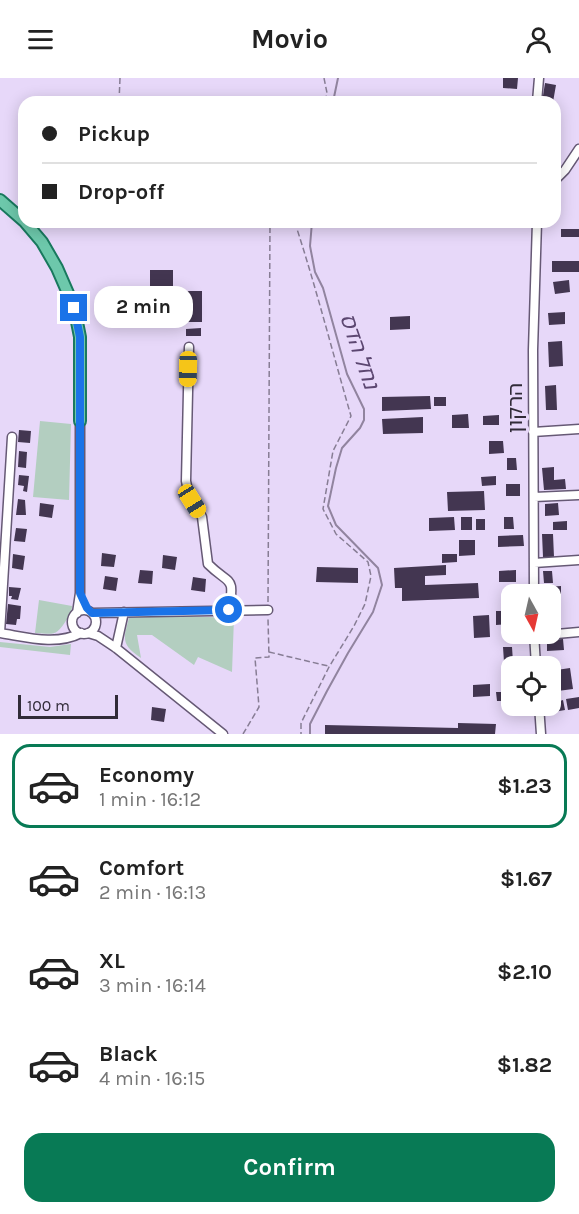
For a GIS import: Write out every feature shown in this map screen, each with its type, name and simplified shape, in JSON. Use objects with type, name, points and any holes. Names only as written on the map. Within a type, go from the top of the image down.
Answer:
[{"type":"main road","points":[[0,200],[18,215]]},
{"type":"main road","points":[[31,228],[57,268],[74,308],[80,337],[81,421]]},
{"type":"street","points":[[537,96],[538,78]]},
{"type":"street","points":[[561,174],[579,149]]},
{"type":"street","name":"הרקון","points":[[534,584],[533,350],[537,228]]},
{"type":"street","points":[[189,347],[186,481],[188,491],[202,517],[208,564],[228,579],[233,587],[229,610]]},
{"type":"street","points":[[62,640],[68,634],[77,613],[80,593],[81,421]]},
{"type":"street","points":[[533,432],[579,429]]},
{"type":"street","points":[[12,437],[4,509],[0,633],[62,640],[93,630],[96,624],[114,612]]},
{"type":"street","points":[[0,448],[12,450]]},
{"type":"street","points":[[534,497],[579,495]]},
{"type":"street","points":[[534,563],[579,560]]},
{"type":"street","points":[[80,593],[106,640],[223,734]]},
{"type":"street","points":[[77,613],[83,610],[124,612],[268,610]]},
{"type":"street","points":[[116,648],[124,612]]},
{"type":"street","points":[[72,623],[75,630],[106,640]]},
{"type":"street","points":[[561,633],[579,632]]},
{"type":"street","points":[[540,716],[541,734]]},
{"type":"path","points":[[119,96],[120,78]]},
{"type":"path","points":[[324,78],[326,96]]},
{"type":"path","points":[[243,734],[259,707],[255,658],[269,657],[270,228]]},
{"type":"path","points":[[297,228],[351,416],[333,451],[323,509],[336,534],[368,562],[371,576],[365,604],[329,667],[301,723],[301,734]]},
{"type":"path","points":[[269,652],[329,667]]},
{"type":"green space","points":[[40,421],[71,424],[69,500],[33,497]]},
{"type":"green space","points":[[39,600],[72,606],[70,614],[57,632],[35,633]]},
{"type":"green space","points":[[130,614],[234,618],[232,672],[198,657],[194,665],[152,635],[137,635],[141,658],[126,644],[125,635]]},
{"type":"green space","points":[[0,642],[50,647],[71,644],[70,655],[0,647]]},
{"type":"building","points":[[503,78],[518,78],[517,89],[503,88]]},
{"type":"building","points":[[545,83],[556,85],[554,96],[543,96]]},
{"type":"building","points":[[561,229],[579,229],[579,237],[561,237]]},
{"type":"building","points":[[552,261],[579,261],[579,272],[552,272]]},
{"type":"building","points":[[150,270],[173,270],[173,324],[150,324]]},
{"type":"building","points":[[569,280],[570,292],[555,294],[553,282]]},
{"type":"building","points":[[184,291],[202,291],[202,322],[184,322]]},
{"type":"building","points":[[565,312],[565,324],[549,325],[548,313]]},
{"type":"building","points":[[410,316],[410,329],[390,330],[390,317]]},
{"type":"building","points":[[201,328],[201,336],[186,336],[186,329]]},
{"type":"building","points":[[562,341],[563,366],[549,367],[548,342]]},
{"type":"building","points":[[556,385],[557,410],[546,410],[545,386]]},
{"type":"building","points":[[430,396],[431,409],[382,411],[382,397]]},
{"type":"building","points":[[434,397],[446,397],[446,406],[434,406]]},
{"type":"building","points":[[468,414],[469,428],[452,428],[452,415]]},
{"type":"building","points":[[499,415],[499,425],[483,425],[483,416]]},
{"type":"building","points":[[423,417],[423,433],[383,434],[382,419]]},
{"type":"building","points":[[19,430],[31,431],[30,443],[18,442]]},
{"type":"building","points":[[489,441],[503,441],[504,453],[489,454]]},
{"type":"building","points":[[19,451],[27,452],[26,468],[18,467]]},
{"type":"building","points":[[507,458],[516,458],[517,470],[507,470]]},
{"type":"building","points":[[554,467],[554,480],[565,479],[566,489],[544,490],[542,468]]},
{"type":"building","points":[[19,475],[29,476],[27,492],[23,491],[24,486],[18,485]]},
{"type":"building","points":[[496,476],[496,485],[482,486],[481,477]]},
{"type":"building","points":[[506,484],[520,484],[520,496],[506,496]]},
{"type":"building","points":[[484,491],[485,510],[448,511],[447,492]]},
{"type":"building","points":[[18,499],[25,500],[26,515],[16,515]]},
{"type":"building","points":[[40,503],[54,505],[52,518],[39,516]]},
{"type":"building","points":[[558,503],[559,515],[545,516],[545,504]]},
{"type":"building","points":[[454,517],[455,530],[429,531],[429,518]]},
{"type":"building","points":[[461,517],[472,517],[472,530],[461,530]]},
{"type":"building","points":[[504,517],[513,517],[514,529],[504,529]]},
{"type":"building","points":[[476,519],[485,519],[485,530],[476,530]]},
{"type":"building","points":[[567,521],[567,530],[553,530],[553,522]]},
{"type":"building","points":[[16,528],[27,529],[25,542],[14,541]]},
{"type":"building","points":[[542,534],[553,534],[554,557],[543,557]]},
{"type":"building","points":[[523,535],[524,546],[498,547],[498,536]]},
{"type":"building","points":[[459,540],[475,540],[475,555],[459,556]]},
{"type":"building","points":[[102,553],[116,555],[114,567],[101,566]]},
{"type":"building","points":[[13,554],[25,556],[23,570],[12,568]]},
{"type":"building","points":[[442,554],[457,554],[457,562],[442,563]]},
{"type":"building","points":[[163,555],[177,557],[175,570],[162,568]]},
{"type":"building","points":[[446,565],[446,575],[425,576],[425,585],[478,583],[479,598],[402,601],[402,588],[395,588],[394,568]]},
{"type":"building","points":[[317,567],[358,568],[358,583],[316,582]]},
{"type":"building","points":[[140,570],[153,571],[152,584],[138,583]]},
{"type":"building","points":[[516,570],[516,582],[499,582],[499,571]]},
{"type":"building","points":[[543,571],[552,571],[553,583],[544,583]]},
{"type":"building","points":[[105,576],[118,578],[116,591],[103,589]]},
{"type":"building","points":[[193,577],[206,579],[205,592],[191,590]]},
{"type":"building","points":[[9,587],[21,588],[18,600],[11,599]]},
{"type":"building","points":[[8,604],[21,606],[20,619],[17,619],[16,625],[6,624]]},
{"type":"building","points":[[496,611],[501,611],[501,625],[496,625]]},
{"type":"building","points":[[489,615],[490,637],[474,638],[473,616]]},
{"type":"building","points":[[561,639],[563,639],[564,650],[547,651],[547,644],[561,644]]},
{"type":"building","points":[[503,647],[512,647],[513,656],[504,656]]},
{"type":"building","points":[[570,668],[573,689],[561,691],[561,669]]},
{"type":"building","points":[[490,684],[490,696],[473,697],[473,685]]},
{"type":"building","points":[[496,692],[501,692],[501,701],[497,701]]},
{"type":"building","points":[[579,697],[579,708],[568,710],[566,699]]},
{"type":"building","points":[[563,700],[565,710],[561,711],[561,701]]},
{"type":"building","points":[[152,707],[166,709],[164,722],[151,720]]},
{"type":"building","points":[[458,723],[496,724],[495,734],[325,734],[325,725],[458,728]]},
{"type":"waterway","name":"נחל הדס","points":[[334,96],[338,78]]},
{"type":"waterway","name":"נחל הדס","points":[[310,734],[310,724],[373,612],[382,585],[378,568],[336,525],[328,506],[342,448],[360,428],[364,420],[364,409],[347,374],[323,288],[315,272],[310,246],[312,228]]},
{"type":"route","points":[[74,308],[80,337],[80,593],[84,604],[92,613],[229,610]]}]
